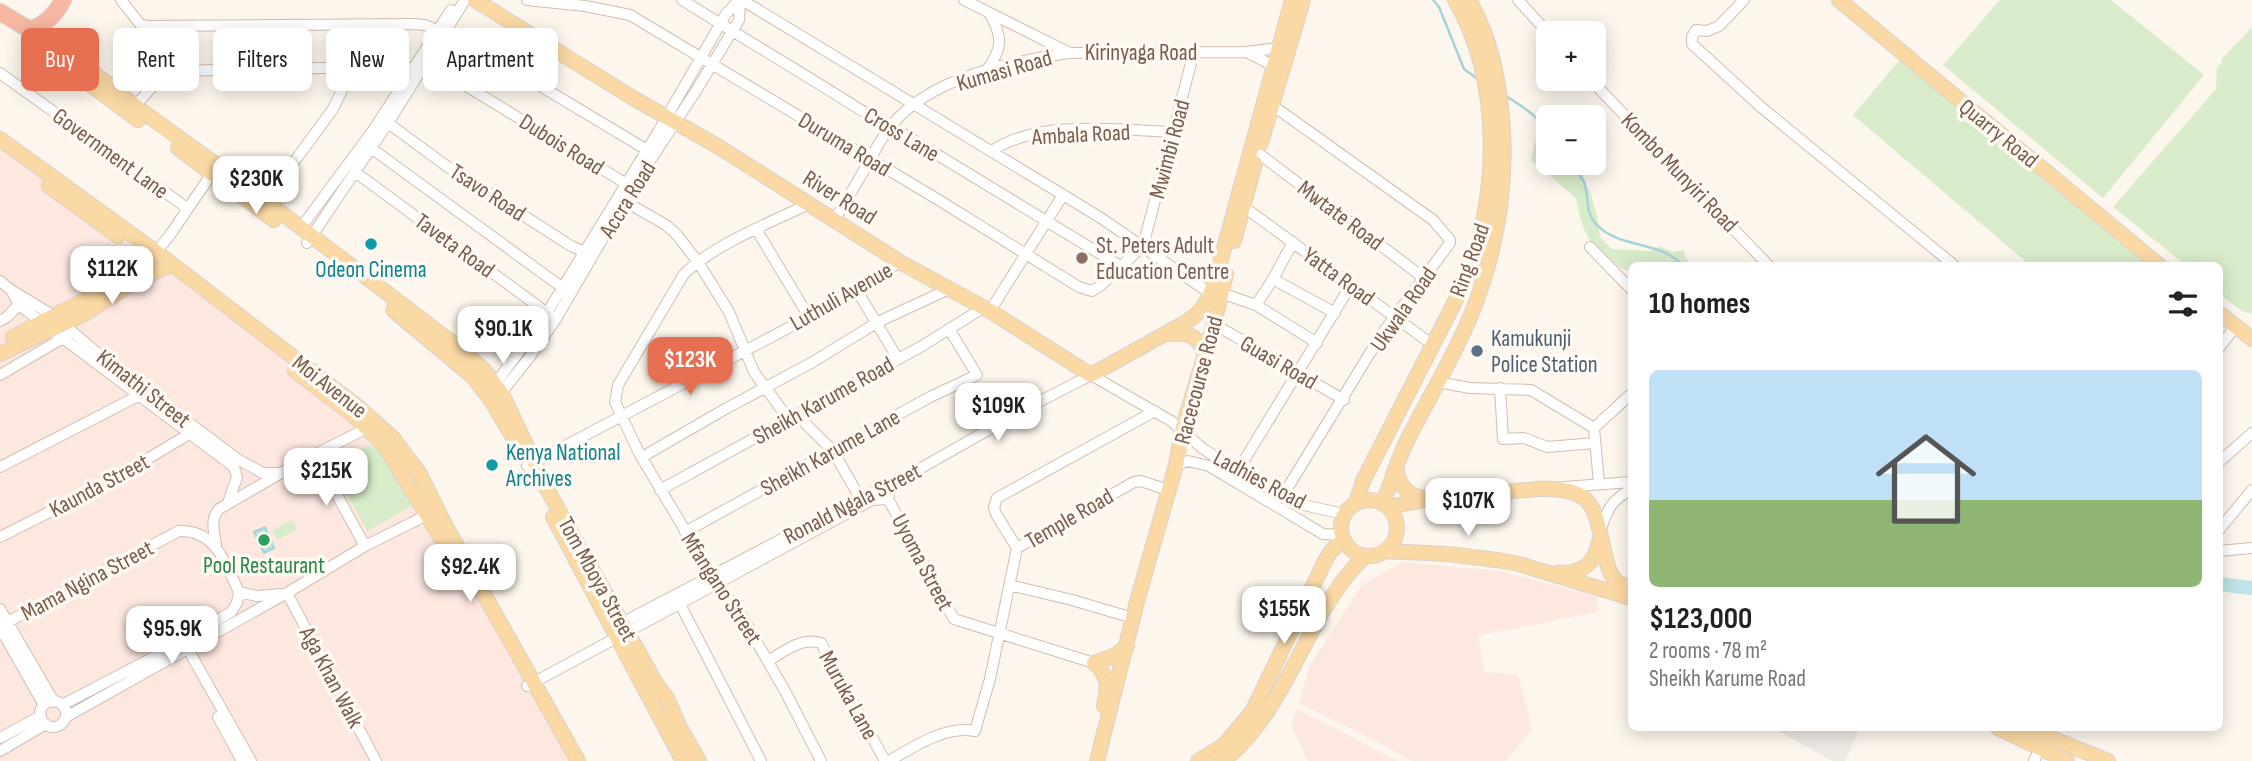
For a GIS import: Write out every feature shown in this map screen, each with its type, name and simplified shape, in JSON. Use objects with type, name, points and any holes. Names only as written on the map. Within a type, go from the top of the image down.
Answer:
[{"type":"highway","points":[[0,12],[35,28],[51,17],[63,0]]},
{"type":"main road","name":"Racecourse Road","points":[[1284,47],[1292,0]]},
{"type":"main road","name":"Racecourse Road","points":[[1097,761],[1176,465],[1182,430],[1214,324],[1216,293],[1284,47],[1303,0]]},
{"type":"main road","name":"Ring Road","points":[[1386,505],[1405,446],[1470,317],[1493,249],[1502,194],[1503,129],[1493,89],[1455,0]]},
{"type":"main road","name":"Ring Road","points":[[1356,503],[1363,481],[1467,278],[1486,213],[1493,53],[1469,0]]},
{"type":"main road","name":"Quarry Road","points":[[1839,0],[2153,262]]},
{"type":"main road","name":"River Road","points":[[482,2],[901,262],[986,310],[1090,375]]},
{"type":"main road","name":"Racecourse Road","points":[[1198,314],[1216,293],[1244,207],[1272,105],[1278,68]]},
{"type":"main road","name":"Tom Mboya Street","points":[[99,77],[214,170]]},
{"type":"main road","name":"Tom Mboya Street","points":[[99,90],[306,236],[494,394],[619,631],[683,761]]},
{"type":"main road","name":"Moi Avenue","points":[[0,139],[219,306],[356,405],[372,426],[393,438],[420,474],[433,513],[531,685],[578,761]]},
{"type":"main road","name":"Moi Avenue","points":[[0,150],[152,255]]},
{"type":"main road","points":[[0,344],[58,326],[152,255]]},
{"type":"main road","points":[[0,354],[84,314],[138,280],[167,267]]},
{"type":"main road","name":"Ronald Ngala Street","points":[[1090,375],[1166,335],[1198,314]]},
{"type":"main road","points":[[2223,316],[2251,337]]},
{"type":"main road","points":[[1166,335],[1188,334],[1200,343],[1204,352]]},
{"type":"main road","points":[[1396,469],[1410,495],[1427,499]]},
{"type":"main road","points":[[1366,556],[1356,554],[1349,548],[1342,538],[1340,528],[1344,513],[1356,503],[1365,500],[1386,505],[1547,488],[1581,495],[1590,502],[1601,529],[1609,571],[1616,581],[1628,587]]},
{"type":"main road","points":[[1385,551],[1392,544],[1397,526],[1386,505]]},
{"type":"main road","points":[[1543,572],[1565,573],[1589,566],[1597,554],[1601,529]]},
{"type":"main road","points":[[1198,761],[1224,746],[1252,712],[1325,561],[1342,538]]},
{"type":"main road","points":[[1223,761],[1264,715],[1336,591],[1355,565],[1366,556],[1385,551],[1475,556],[1519,564],[1628,597]]},
{"type":"main road","name":"Tom Mboya Street","points":[[619,631],[667,698],[699,761]]},
{"type":"main road","points":[[1090,761],[1107,692],[1105,674],[1094,663],[1115,655],[1127,646]]},
{"type":"main road","name":"Moi Avenue","points":[[531,685],[569,761]]},
{"type":"main road","points":[[2002,731],[2037,755],[2067,761]]},
{"type":"main road","points":[[2034,731],[2108,761]]},
{"type":"street","points":[[121,0],[140,23],[146,26],[413,24],[435,28]]},
{"type":"street","points":[[443,28],[458,0]]},
{"type":"street","points":[[444,28],[465,0]]},
{"type":"street","name":"Duruma Road","points":[[527,0],[630,15],[1079,288],[1088,291],[1100,286],[1143,246]]},
{"type":"street","name":"Cross Lane","points":[[682,0],[1122,267]]},
{"type":"street","points":[[740,0],[992,151],[1216,293],[1256,305],[1317,343]]},
{"type":"street","name":"Accra Road","points":[[587,254],[624,201],[672,118],[720,23],[730,7],[740,0]]},
{"type":"street","name":"Accra Road","points":[[494,394],[551,316],[625,183],[712,65],[733,32],[739,20],[740,0]]},
{"type":"street","name":"Kirinyaga Road","points":[[964,0],[1070,52],[1246,52],[1284,47]]},
{"type":"street","points":[[1518,0],[1537,21]]},
{"type":"street","points":[[1744,0],[1719,26],[1707,31],[1696,30],[1692,44],[1761,107],[1950,262]]},
{"type":"street","points":[[987,70],[999,48],[999,29],[989,13]]},
{"type":"street","name":"Mwimbi Road","points":[[1143,246],[1194,51]]},
{"type":"street","name":"Kumasi Road","points":[[835,219],[889,128],[915,105],[940,89],[987,70],[1036,57],[1070,52]]},
{"type":"street","points":[[1246,52],[1278,68]]},
{"type":"street","points":[[306,236],[388,123],[415,68],[423,61]]},
{"type":"street","points":[[306,236],[423,64]]},
{"type":"street","points":[[135,106],[160,77],[170,71],[326,68]]},
{"type":"street","points":[[409,68],[415,68]]},
{"type":"street","name":"Government Lane","points":[[0,73],[187,208]]},
{"type":"street","points":[[293,162],[333,108],[341,91]]},
{"type":"street","name":"Dubois Road","points":[[479,91],[625,183]]},
{"type":"street","points":[[546,91],[647,150]]},
{"type":"street","name":"Kombo Munyiri Road","points":[[1601,91],[1765,262]]},
{"type":"street","name":"Ukwala Road","points":[[1272,105],[1433,220],[1449,237],[1450,243],[1394,317],[1282,497]]},
{"type":"street","name":"Tsavo Road","points":[[388,123],[445,165],[587,254]]},
{"type":"street","name":"Ambala Road","points":[[992,151],[1006,142],[1042,131],[1173,132]]},
{"type":"street","points":[[371,148],[566,290]]},
{"type":"street","name":"Mwtate Road","points":[[1258,153],[1423,278]]},
{"type":"street","points":[[152,255],[214,170]]},
{"type":"street","name":"Taveta Road","points":[[355,172],[551,316]]},
{"type":"street","name":"Sheikh Karume Road","points":[[660,489],[986,310],[1063,195]]},
{"type":"street","points":[[624,201],[666,225],[677,235],[698,262],[729,312],[754,372],[793,417],[833,451],[860,498]]},
{"type":"street","points":[[622,416],[615,402],[618,385],[684,274],[698,262],[756,229],[809,204]]},
{"type":"street","name":"Yatta Road","points":[[1244,207],[1433,345]]},
{"type":"street","points":[[756,229],[809,317]]},
{"type":"street","points":[[1256,305],[1293,242]]},
{"type":"street","points":[[1590,247],[1628,286]]},
{"type":"street","name":"Luthuli Avenue","points":[[744,350],[809,317],[901,262]]},
{"type":"street","points":[[1273,279],[1335,313]]},
{"type":"street","name":"Kimathi Street","points":[[0,281],[22,301],[109,363],[236,470],[236,485],[228,503]]},
{"type":"street","points":[[1237,472],[1351,285]]},
{"type":"street","points":[[856,289],[898,359]]},
{"type":"street","points":[[642,457],[811,363],[878,322],[949,289]]},
{"type":"street","points":[[0,321],[22,301]]},
{"type":"street","name":"Guasi Road","points":[[1214,324],[1344,400]]},
{"type":"street","points":[[0,375],[58,326]]},
{"type":"street","name":"Kimathi Street","points":[[58,326],[138,396],[255,470],[282,473]]},
{"type":"street","points":[[2223,343],[2235,327]]},
{"type":"street","name":"Sheikh Karume Lane","points":[[685,531],[930,397],[977,375],[948,329]]},
{"type":"street","points":[[531,464],[744,350]]},
{"type":"street","name":"River Road","points":[[1090,375],[1155,411],[1182,430]]},
{"type":"street","name":"Ronald Ngala Street","points":[[619,631],[680,604],[715,580],[860,498],[883,486],[891,485],[1090,375]]},
{"type":"street","points":[[1438,382],[1471,388],[1531,390],[1594,428]]},
{"type":"street","points":[[1500,388],[1504,440],[1524,438],[1547,447],[1595,443]]},
{"type":"street","points":[[0,467],[138,396]]},
{"type":"street","points":[[1594,428],[1628,397]]},
{"type":"street","points":[[1017,548],[996,514],[995,502],[1003,494],[1155,411]]},
{"type":"street","name":"Mfangano Street","points":[[622,416],[642,457],[685,531],[715,580],[740,613],[768,661],[821,761]]},
{"type":"street","points":[[0,609],[2,626],[50,710],[51,726],[60,725],[66,717],[183,647],[231,612],[237,603],[239,592],[216,545],[214,516],[219,509],[372,426]]},
{"type":"street","points":[[1594,428],[1599,484]]},
{"type":"street","name":"Kaunda Street","points":[[0,537],[111,481],[191,430]]},
{"type":"street","name":"Ladhies Road","points":[[1182,430],[1202,449],[1282,497],[1310,508],[1344,513]]},
{"type":"street","points":[[2223,458],[2252,433]]},
{"type":"street","points":[[315,455],[365,546]]},
{"type":"street","name":"Ladhies Road","points":[[1176,465],[1188,461],[1209,466],[1323,534],[1342,538]]},
{"type":"street","name":"Temple Road","points":[[887,761],[946,734],[964,730],[975,731],[990,681],[1017,548],[1135,482],[1141,481],[1168,490]]},
{"type":"street","points":[[1547,488],[1628,482]]},
{"type":"street","name":"Uyoma Street","points":[[891,485],[888,499],[951,616],[957,621],[1094,663]]},
{"type":"street","points":[[2223,525],[2252,490]]},
{"type":"street","points":[[1601,529],[1610,506],[1619,496],[1628,492]]},
{"type":"street","name":"Ronald Ngala Street","points":[[531,685],[619,631],[715,580],[872,500],[888,499]]},
{"type":"street","points":[[0,738],[50,710],[183,647],[287,593],[365,546],[433,513]]},
{"type":"street","name":"Mama Ngina Street","points":[[2,626],[174,533],[195,533],[216,545]]},
{"type":"street","points":[[2223,551],[2252,548]]},
{"type":"street","points":[[1009,585],[1133,618]]},
{"type":"street","points":[[239,592],[257,596],[287,593]]},
{"type":"street","name":"Aga Khan Walk","points":[[287,593],[376,761]]},
{"type":"street","points":[[680,604],[761,761]]},
{"type":"street","name":"Muruka Lane","points":[[768,661],[799,643],[821,643],[887,761]]},
{"type":"street","points":[[183,647],[242,761]]},
{"type":"street","points":[[183,647],[251,761]]},
{"type":"street","points":[[50,710],[66,717]]},
{"type":"street","points":[[0,751],[50,710]]},
{"type":"shaded area","points":[[0,134],[303,360],[428,477],[587,761],[0,761]]},
{"type":"shaded area","points":[[1402,562],[1500,571],[1598,597],[1597,612],[1478,636],[1485,672],[1518,675],[1532,729],[1506,761],[1411,761],[1299,703],[1309,667],[1361,586]]},
{"type":"shaded area","points":[[1297,709],[1398,761],[1308,761],[1291,725]]},
{"type":"shaded area","points":[[1778,731],[1859,731],[1845,761],[1832,761]]},
{"type":"green space","points":[[2000,0],[2111,0],[2204,75],[2103,198],[1943,65]]},
{"type":"green space","points":[[2252,27],[2252,314],[2242,311],[2223,297],[2223,262],[2182,262],[2113,207],[2216,89],[2217,68]]},
{"type":"green space","points":[[1900,60],[2142,262],[2026,262],[1853,115]]},
{"type":"green space","points":[[1536,138],[1536,164],[1531,160]]},
{"type":"green space","points":[[1549,175],[1579,175],[1590,191],[1600,237],[1612,249],[1650,251],[1659,246],[1673,252],[1685,250],[1688,261],[1628,262],[1628,271],[1618,266],[1592,244],[1582,224],[1576,198]]},
{"type":"green space","points":[[369,445],[382,451],[412,506],[367,531],[331,467]]},
{"type":"green space","points":[[292,520],[297,529],[277,540],[272,531]]},
{"type":"water","name":"Pool Restaurant","points":[[265,527],[274,548],[264,553],[254,532]]},
{"type":"waterway","points":[[1433,0],[1439,7],[1464,69],[1479,80]]},
{"type":"waterway","points":[[1506,96],[1536,118]]},
{"type":"waterway","points":[[1580,175],[1586,190],[1589,213],[1604,231],[1663,252],[1678,262]]},
{"type":"waterway","points":[[2223,584],[2252,588]]},
{"type":"place","name":"Odeon Cinema","points":[[371,244]]},
{"type":"place","name":"St. Peters Adult Education Centre","points":[[1082,258]]},
{"type":"place","name":"Kamukunji Police Station","points":[[1477,351]]},
{"type":"place","name":"Kenya National Archives","points":[[492,465]]},
{"type":"place","name":"Pool Restaurant","points":[[264,540]]}]
